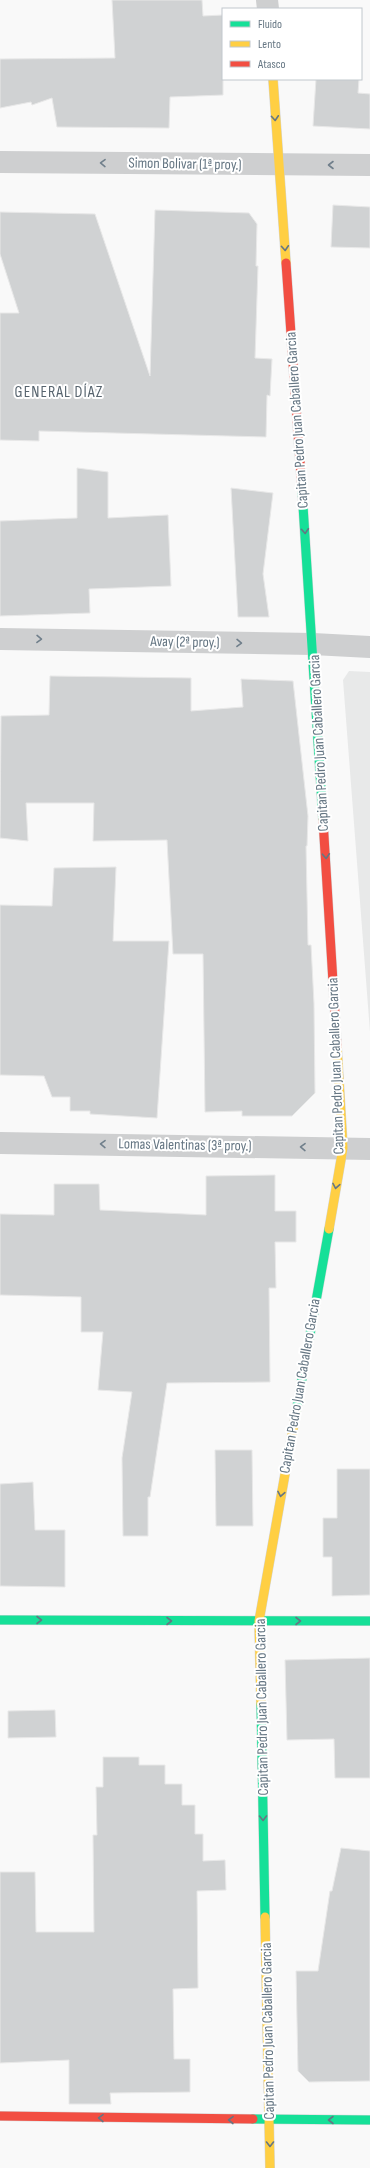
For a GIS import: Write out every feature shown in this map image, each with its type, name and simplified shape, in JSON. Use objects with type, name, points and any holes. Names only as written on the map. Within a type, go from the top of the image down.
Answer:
[{"type":"street","name":"Capitan Pedro Juan Caballero Garcia","points":[[270,2168],[259,1622],[343,1148],[313,644],[273,80]]},
{"type":"street","name":"Simon Bolivar (1ª proy.)","points":[[0,162],[370,165]]},
{"type":"street","name":"Avay (2ª proy.)","points":[[0,639],[370,646]]},
{"type":"street","name":"Lomas Valentinas (3ª proy.)","points":[[0,1142],[370,1149]]},
{"type":"street","points":[[0,1620],[259,1622],[370,1621]]},
{"type":"street","points":[[0,2116],[370,2120]]},
{"type":"shaded area","points":[[349,671],[370,672],[370,1032],[343,680]]},
{"type":"building","points":[[112,0],[202,0],[203,16],[222,15],[223,95],[170,97],[169,128],[57,127],[52,98],[32,105],[31,102],[0,108],[0,59],[115,58]]},
{"type":"building","points":[[316,80],[359,80],[358,93],[370,94],[370,129],[313,126]]},
{"type":"building","points":[[333,205],[370,207],[370,248],[331,247]]},
{"type":"building","points":[[155,210],[249,213],[257,224],[256,266],[258,266],[255,358],[272,359],[270,396],[267,395],[266,437],[39,431],[39,441],[0,440],[0,313],[19,313],[0,254],[0,212],[95,214],[150,376]]},
{"type":"building","points":[[77,468],[108,472],[108,518],[168,515],[171,586],[89,589],[90,613],[0,616],[0,521],[77,518]]},
{"type":"building","points":[[231,488],[273,493],[263,574],[269,617],[238,617]]},
{"type":"building","points":[[50,676],[191,678],[191,711],[243,707],[241,679],[293,681],[308,816],[306,846],[308,945],[311,945],[314,1004],[315,1093],[292,1116],[242,1116],[242,1111],[205,1112],[203,954],[173,954],[167,840],[93,841],[94,803],[26,803],[28,841],[0,838],[1,716],[49,715]]},
{"type":"building","points":[[116,867],[113,941],[169,941],[157,1118],[90,1114],[90,1111],[70,1111],[70,1097],[52,1097],[44,1076],[0,1075],[0,905],[52,906],[54,868]]},
{"type":"building","points":[[275,1175],[275,1211],[296,1211],[296,1242],[275,1242],[276,1288],[269,1288],[270,1382],[167,1383],[150,1497],[148,1497],[148,1536],[123,1536],[122,1458],[132,1392],[98,1390],[103,1332],[81,1332],[81,1297],[0,1295],[0,1214],[54,1215],[54,1184],[99,1184],[100,1210],[206,1215],[206,1176]]},
{"type":"building","points":[[215,1450],[252,1450],[253,1526],[216,1526]]},
{"type":"building","points":[[337,1469],[370,1469],[370,1595],[332,1596],[332,1557],[323,1557],[323,1518],[337,1518]]},
{"type":"building","points":[[33,1482],[35,1530],[65,1530],[65,1587],[0,1586],[0,1484]]},
{"type":"building","points":[[370,1658],[370,1778],[335,1778],[334,1739],[287,1740],[285,1660]]},
{"type":"building","points":[[55,1710],[56,1737],[8,1738],[8,1711]]},
{"type":"building","points":[[103,1757],[139,1757],[139,1765],[165,1765],[165,1784],[182,1784],[182,1805],[195,1805],[195,1834],[203,1834],[203,1861],[225,1860],[226,1890],[197,1891],[198,1988],[173,1989],[174,2059],[190,2059],[190,2092],[110,2093],[111,2104],[69,2104],[69,2060],[0,2063],[0,1872],[35,1872],[36,1932],[94,1932],[93,1835],[97,1835],[96,1787],[103,1787]]},
{"type":"building","points":[[341,1848],[370,1851],[370,2081],[309,2082],[298,2071],[296,1971],[318,1971],[330,1891],[332,1891]]},
{"type":"traffic: fast","points":[[302,490],[323,820]]},
{"type":"traffic: fast","points":[[296,1412],[329,1229]]},
{"type":"traffic: fast","points":[[0,1620],[370,1621]]},
{"type":"traffic: fast","points":[[261,1704],[265,1917]]},
{"type":"traffic: fast","points":[[253,2119],[370,2120]]},
{"type":"traffic: slow","points":[[273,80],[286,263]]},
{"type":"traffic: slow","points":[[329,1229],[343,1148],[337,1047]]},
{"type":"traffic: slow","points":[[261,1704],[259,1621],[296,1412]]},
{"type":"traffic: slow","points":[[265,1917],[270,2168]]},
{"type":"traffic: jam","points":[[286,263],[302,490]]},
{"type":"traffic: jam","points":[[323,820],[337,1047]]},
{"type":"traffic: jam","points":[[0,2116],[253,2119]]},
{"type":"district","name":"GENERAL DÍAZ","points":[[59,392]]}]
